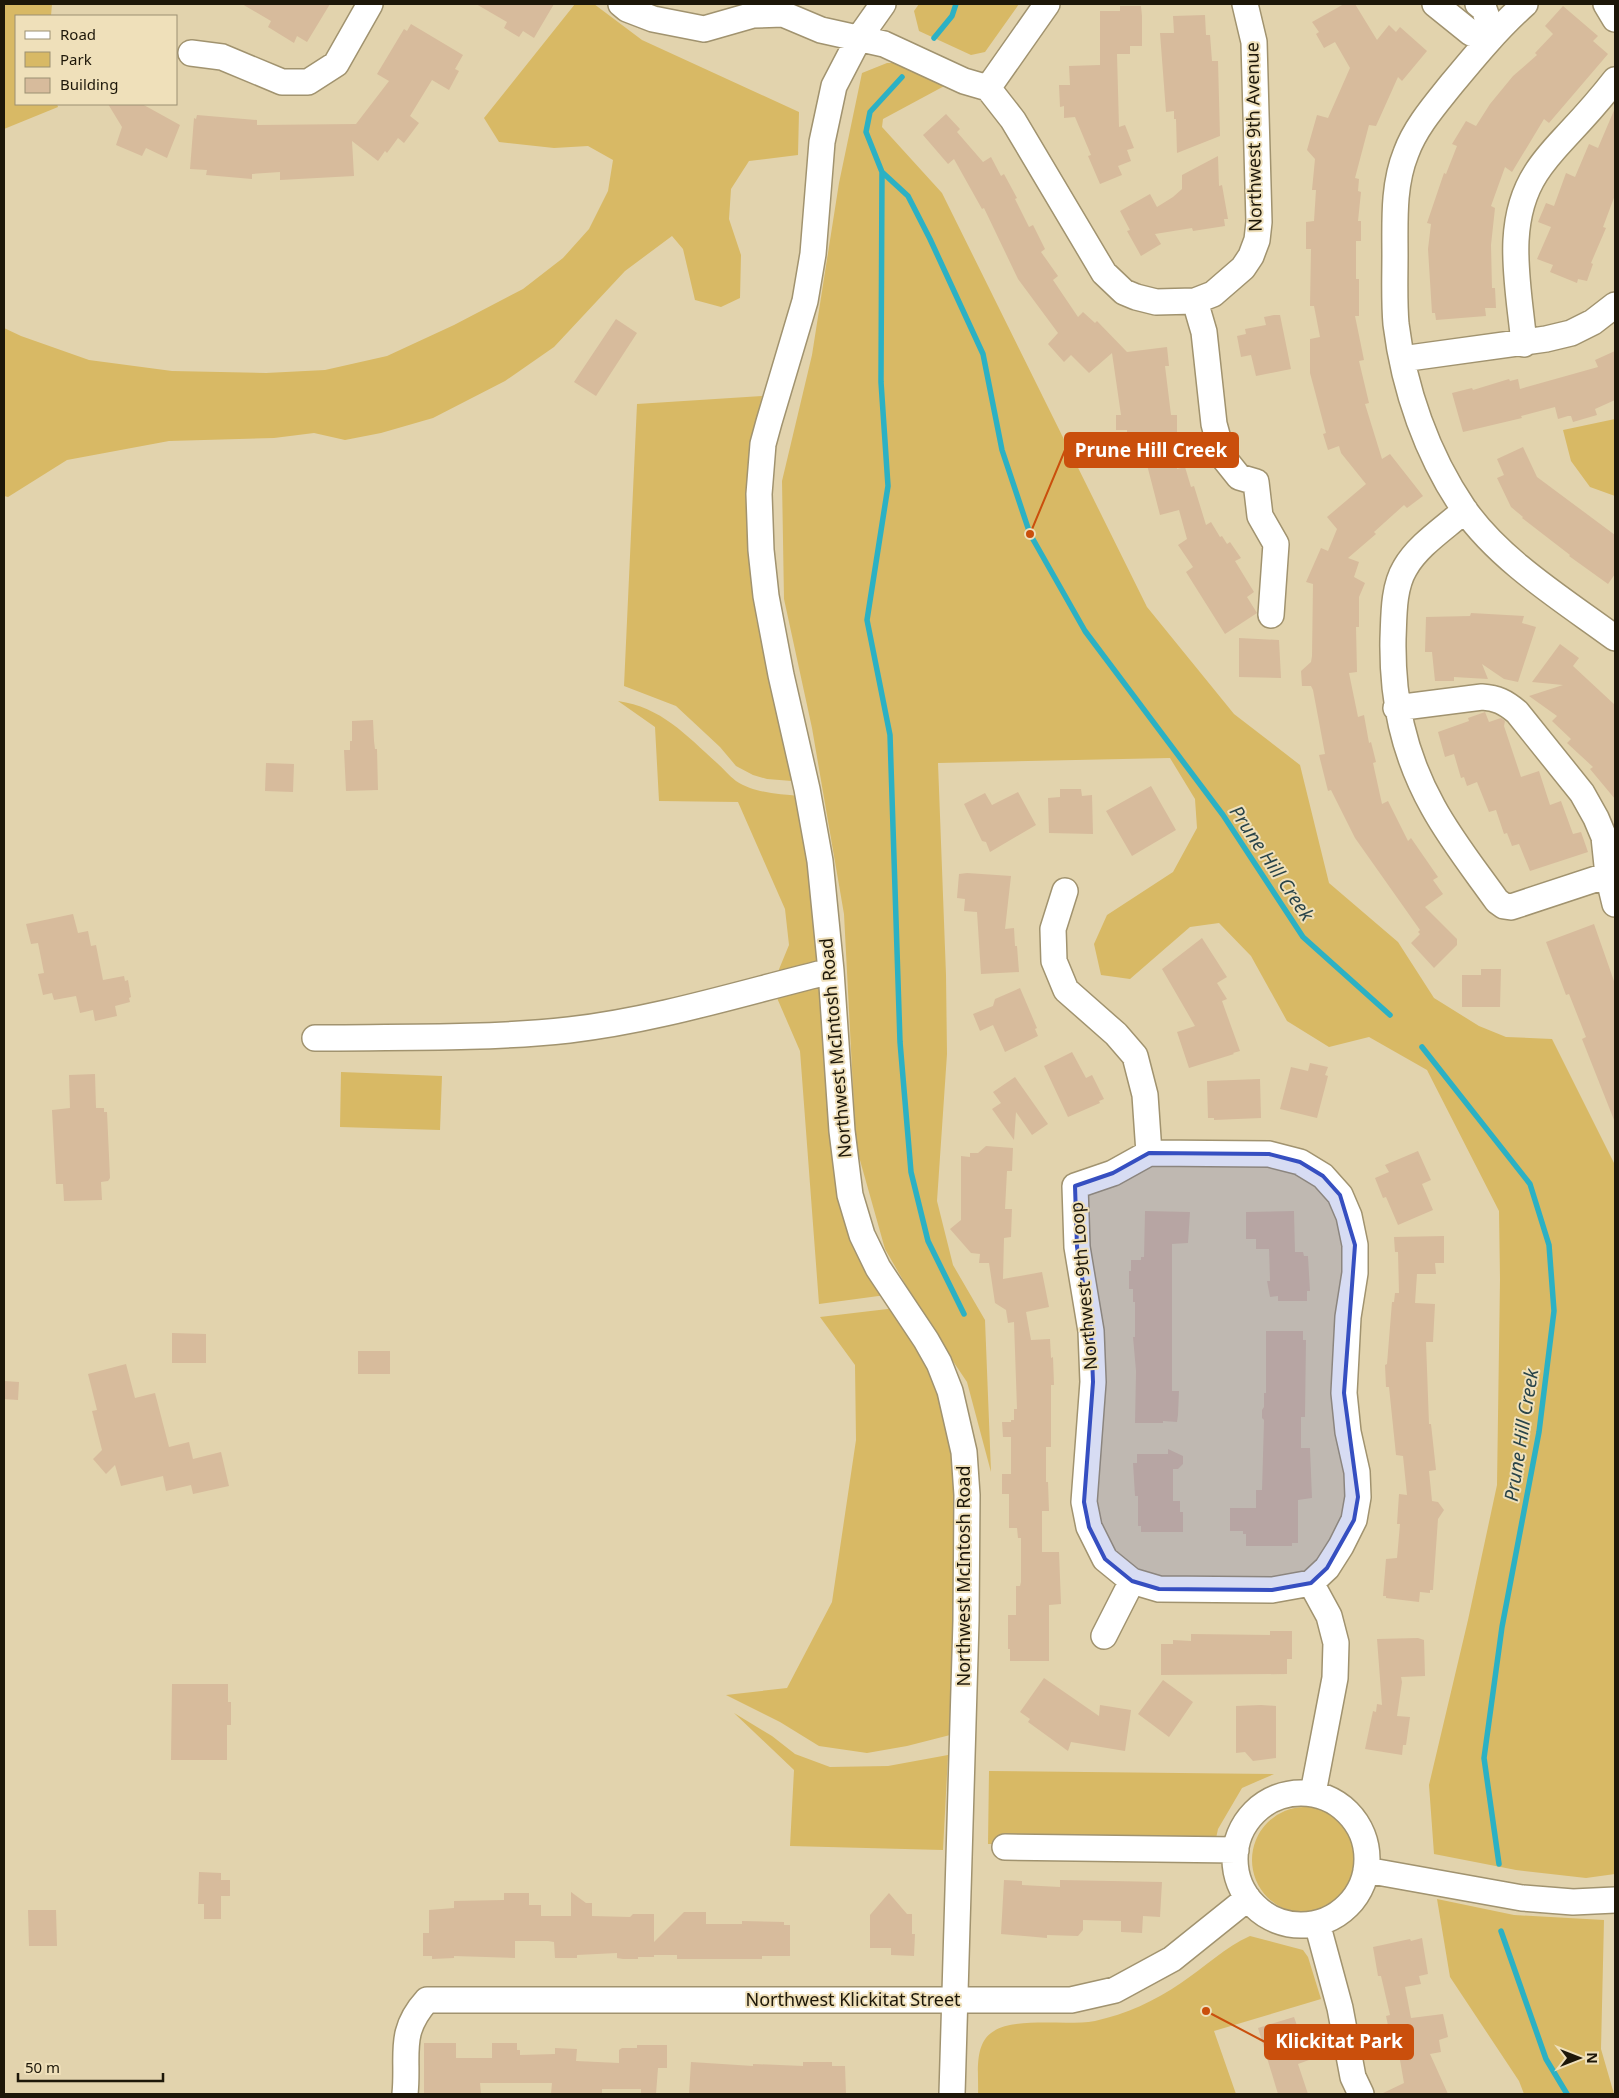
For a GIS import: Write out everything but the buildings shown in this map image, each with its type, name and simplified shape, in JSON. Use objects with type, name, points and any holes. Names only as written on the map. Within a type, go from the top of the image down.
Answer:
[{"type":"street","points":[[191,53],[222,57],[282,82],[308,82],[336,64],[370,4]]},
{"type":"street","points":[[621,4],[627,9],[653,19],[704,29],[754,15],[783,14],[821,30],[884,44],[964,81],[988,88],[1013,120],[1104,273],[1124,292],[1136,297],[1156,302],[1195,301],[1204,332],[1214,424],[1223,457],[1239,478],[1256,482],[1260,516],[1276,544],[1271,615]]},
{"type":"street","name":"Northwest McIntosh Road","points":[[884,4],[859,38],[834,86],[822,142],[813,254],[805,301],[773,402],[765,436],[759,494],[766,596],[820,861],[831,971],[842,1131],[850,1196],[862,1235],[878,1268],[939,1363],[950,1391],[964,1452],[967,1496],[966,1621],[952,2094]]},
{"type":"street","points":[[988,88],[1047,4]]},
{"type":"street","name":"Northwest 9th Avenue","points":[[1195,301],[1213,294],[1243,268],[1251,256],[1256,240],[1259,222],[1254,42],[1245,4]]},
{"type":"street","points":[[1435,4],[1471,33],[1493,34]]},
{"type":"street","points":[[1478,4],[1484,9],[1493,34]]},
{"type":"street","points":[[1525,4],[1493,34],[1422,123],[1406,151],[1401,167],[1394,217],[1396,322],[1402,359],[1416,412],[1434,456],[1465,510],[1504,552],[1535,580],[1615,638]]},
{"type":"street","points":[[1606,4],[1615,19]]},
{"type":"street","points":[[1524,344],[1515,264],[1517,230],[1527,192],[1536,173],[1553,150],[1597,103],[1615,80]]},
{"type":"street","points":[[1402,359],[1524,344],[1571,333],[1593,322],[1615,306]]},
{"type":"street","points":[[1465,510],[1418,551],[1404,568],[1397,591],[1393,650],[1396,708],[1413,762],[1433,807],[1497,901],[1504,906],[1511,907],[1608,875]]},
{"type":"street","points":[[1396,708],[1482,697],[1506,702],[1517,712],[1582,793],[1604,837],[1608,875],[1615,904]]},
{"type":"street","points":[[1065,892],[1053,929],[1054,960],[1066,990],[1116,1034],[1135,1056],[1145,1095],[1148,1153],[1269,1154],[1300,1162],[1323,1176],[1340,1195],[1349,1216],[1355,1245],[1355,1273],[1348,1317],[1344,1393],[1358,1497],[1354,1520],[1341,1546],[1327,1568],[1311,1584],[1329,1616],[1336,1643],[1335,1678],[1313,1793]]},
{"type":"street","points":[[315,1038],[495,1035],[569,1030],[647,1016],[831,971]]},
{"type":"street","name":"Northwest 9th Loop","points":[[1148,1153],[1113,1173],[1075,1186],[1077,1247],[1091,1331],[1093,1382],[1084,1502],[1089,1528],[1106,1559],[1132,1581],[1159,1589],[1272,1590],[1311,1584]]},
{"type":"street","points":[[1104,1636],[1132,1581]]},
{"type":"street","points":[[1293,1793],[1313,1793],[1329,1799],[1344,1808],[1355,1820],[1365,1844],[1366,1870],[1358,1891],[1344,1909],[1332,1918],[1317,1923],[1297,1925],[1278,1921],[1261,1912],[1248,1898],[1238,1880],[1235,1861],[1236,1850],[1237,1842],[1245,1823],[1258,1808],[1274,1798],[1293,1793]]},
{"type":"street","points":[[1006,1847],[1236,1850]]},
{"type":"street","points":[[1366,1870],[1522,1898],[1574,1902],[1615,1900]]},
{"type":"street","name":"Northwest Klickitat Street","points":[[406,2094],[406,2037],[416,2012],[427,2000],[1071,2000],[1115,1990],[1172,1959],[1248,1898]]},
{"type":"street","points":[[1317,1923],[1340,2008],[1353,2077],[1361,2094]]},
{"type":"highlighted area","points":[[1149,1153],[1269,1154],[1300,1162],[1323,1176],[1340,1195],[1355,1245],[1344,1393],[1358,1497],[1354,1520],[1327,1568],[1311,1583],[1272,1590],[1159,1589],[1132,1581],[1105,1559],[1089,1527],[1084,1502],[1093,1382],[1091,1331],[1077,1247],[1075,1186],[1113,1173]]},
{"type":"green space","points":[[4,4],[52,4],[51,15],[15,15],[15,105],[57,105],[58,107],[4,129]]},
{"type":"green space","points":[[575,4],[594,4],[642,40],[799,112],[798,155],[749,161],[731,189],[729,219],[741,255],[740,298],[721,307],[695,300],[683,249],[672,236],[625,271],[554,347],[505,381],[433,418],[381,433],[345,440],[314,433],[274,438],[169,441],[67,460],[8,497],[4,496],[4,328],[89,360],[172,371],[266,373],[325,370],[387,356],[454,325],[523,289],[563,258],[589,229],[608,191],[613,160],[588,146],[554,148],[499,142],[484,118]]},
{"type":"green space","points":[[919,4],[1019,4],[985,52],[971,55],[919,31],[914,11]]},
{"type":"green space","points":[[887,63],[902,63],[948,84],[883,119],[882,127],[942,193],[1147,607],[1234,714],[1300,765],[1329,883],[1398,942],[1434,998],[1479,1026],[1506,1037],[1552,1039],[1615,1165],[1615,1874],[1586,1878],[1516,1870],[1434,1854],[1429,1785],[1468,1620],[1497,1485],[1499,1211],[1427,1070],[1369,1037],[1329,1047],[1287,1021],[1251,956],[1219,923],[1190,927],[1130,979],[1101,975],[1094,944],[1107,915],[1173,872],[1197,828],[1195,799],[1170,758],[938,763],[947,1054],[937,1201],[953,1265],[985,1320],[991,1472],[967,1382],[930,1327],[885,1249],[856,1146],[844,914],[812,728],[784,599],[782,481],[812,355],[839,183],[862,73]]},
{"type":"green space","points":[[762,396],[753,449],[756,619],[767,657],[792,781],[767,779],[753,775],[736,766],[720,747],[676,706],[624,686],[637,404]]},
{"type":"green space","points":[[1615,419],[1615,496],[1590,487],[1571,461],[1563,430]]},
{"type":"green space","points":[[618,701],[647,709],[672,724],[733,779],[743,785],[766,792],[799,796],[825,967],[775,979],[789,945],[785,909],[738,802],[659,801],[655,727]]},
{"type":"green space","points":[[825,978],[829,1057],[829,1124],[843,1218],[886,1295],[819,1304],[800,1051],[774,991]]},
{"type":"green space","points":[[341,1072],[442,1076],[440,1130],[340,1127]]},
{"type":"green space","points":[[896,1308],[921,1347],[952,1426],[958,1486],[954,1734],[907,1746],[867,1753],[819,1746],[780,1722],[726,1695],[787,1688],[832,1602],[856,1440],[855,1365],[820,1317]]},
{"type":"green space","points":[[734,1713],[772,1736],[795,1754],[830,1767],[888,1766],[948,1755],[943,1850],[790,1846],[794,1770]]},
{"type":"green space","points":[[989,1771],[1274,1774],[1242,1788],[1218,1829],[1215,1843],[988,1844]]},
{"type":"green space","points":[[1305,1807],[1325,1811],[1342,1823],[1354,1840],[1358,1860],[1354,1880],[1342,1897],[1325,1909],[1305,1913],[1285,1909],[1268,1897],[1256,1880],[1252,1860],[1256,1840],[1268,1823],[1285,1811]]},
{"type":"green space","points":[[1437,1899],[1514,1915],[1604,1920],[1601,2049],[1614,2094],[1524,2094],[1519,2081],[1450,1977]]},
{"type":"green space","points":[[1250,1936],[1303,1950],[1308,1957],[1321,1999],[1214,2031],[1236,2094],[978,2094],[980,2051],[987,2036],[994,2031],[1015,2024],[1095,2021],[1129,2011],[1171,1990],[1224,1951]]},
{"type":"waterway","name":"Prune Hill Creek","points":[[934,38],[952,16],[956,4]]},
{"type":"waterway","name":"Prune Hill Creek","points":[[902,77],[870,112],[866,132],[882,172],[908,196],[983,354],[1002,450],[1030,534],[1085,631],[1223,815],[1303,937],[1390,1015]]},
{"type":"waterway","points":[[882,172],[881,382],[888,486],[867,620],[890,735],[900,1042],[911,1172],[928,1241],[964,1314]]},
{"type":"waterway","name":"Prune Hill Creek","points":[[1422,1047],[1530,1184],[1549,1245],[1554,1311],[1539,1432],[1502,1627],[1484,1758],[1499,1864]]},
{"type":"waterway","name":"Prune Hill Creek","points":[[1501,1931],[1546,2059],[1567,2094]]},
{"type":"place","name":"Prune Hill Creek","points":[[1030,534]]},
{"type":"place","name":"Klickitat Park","points":[[1206,2011]]}]
